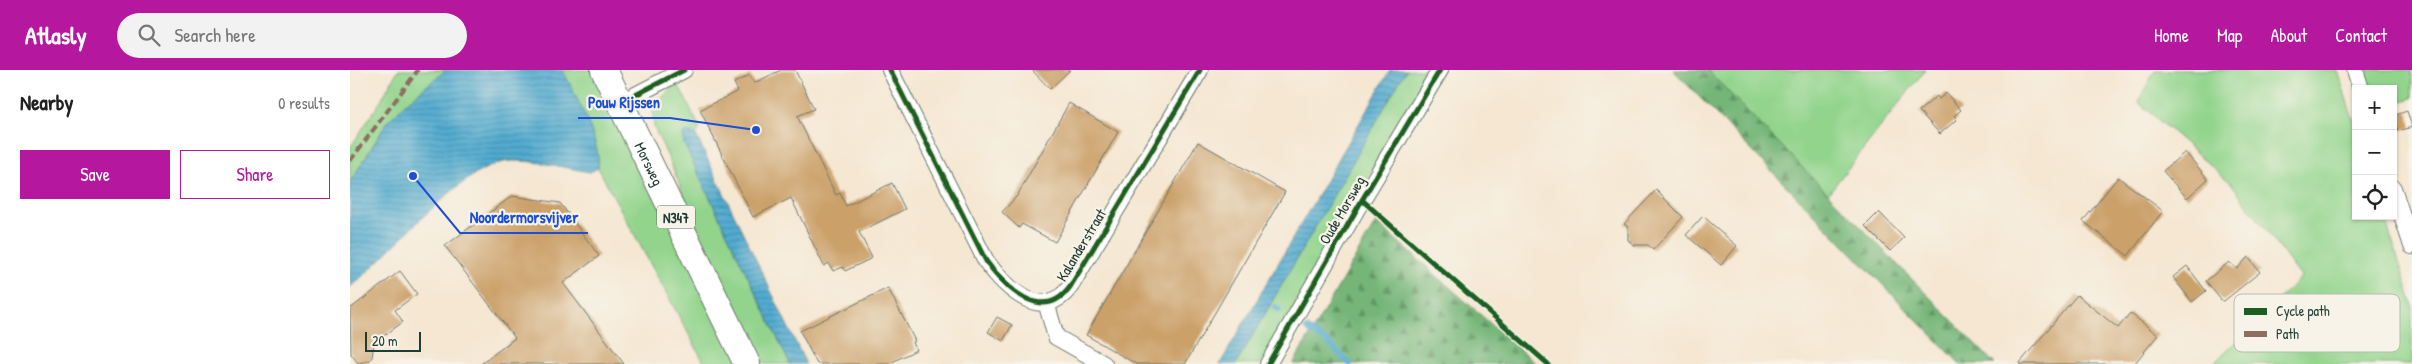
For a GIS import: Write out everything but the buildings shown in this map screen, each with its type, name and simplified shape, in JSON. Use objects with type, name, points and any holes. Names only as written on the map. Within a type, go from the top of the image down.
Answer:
[{"type":"main road","name":"Morsweg","points":[[604,70],[747,364]]},
{"type":"street","points":[[620,103],[684,70]]},
{"type":"street","points":[[890,70],[986,260],[995,274],[1014,293],[1028,300],[1046,302],[1056,338],[1104,364]]},
{"type":"street","name":"Kalanderstraat","points":[[1046,302],[1058,298],[1070,287],[1200,70]]},
{"type":"street","name":"Oude Morsweg","points":[[1268,364],[1362,200],[1440,70]]},
{"type":"street","points":[[2355,70],[2360,85]]},
{"type":"street","points":[[2397,200],[2412,246]]},
{"type":"green space","points":[[398,70],[446,70],[406,103],[350,182],[350,148]]},
{"type":"green space","points":[[563,70],[592,70],[741,364],[705,364],[598,168],[598,157],[591,131]]},
{"type":"green space","points":[[1406,70],[1430,70],[1261,364],[1236,364]]},
{"type":"green space","points":[[1673,70],[1707,70],[1995,364],[1960,364]]},
{"type":"green space","points":[[1707,70],[1925,70],[1828,194]]},
{"type":"green space","points":[[2155,70],[2337,70],[2352,116],[2352,220],[2385,220],[2412,302],[2412,364],[2213,364],[2234,343],[2234,352],[2400,352],[2400,294],[2284,294],[2301,277],[2231,183],[2138,102]]},
{"type":"green space","points":[[2363,70],[2412,70],[2412,98],[2397,103],[2397,85],[2369,85]]},
{"type":"green space","points":[[677,82],[700,128],[696,135],[693,132],[684,144],[790,364],[764,364],[691,215],[654,127],[653,113],[657,103]]},
{"type":"green space","points":[[1376,222],[1526,355],[1536,364],[1293,364]]},
{"type":"water","points":[[446,70],[563,70],[591,131],[598,157],[598,168],[590,172],[521,161],[511,161],[491,166],[471,177],[449,194],[350,287],[350,182],[388,121],[406,103]]},
{"type":"water","points":[[1390,70],[1406,70],[1236,364],[1220,364]]},
{"type":"water","points":[[686,132],[696,135],[806,364],[790,364],[684,144],[683,134]]},
{"type":"waterway","points":[[1275,307],[1279,310]]},
{"type":"waterway","points":[[1307,329],[1327,342],[1350,364]]},
{"type":"marked path","points":[[350,161],[418,70]]},
{"type":"cycle path","points":[[620,103],[684,70]]},
{"type":"cycle path","points":[[890,70],[986,261],[1013,290],[1024,298],[1036,302],[1048,302],[1059,298],[1070,287],[1200,70]]},
{"type":"cycle path","points":[[1268,364],[1362,200],[1440,70]]},
{"type":"cycle path","points":[[1362,200],[1548,364]]},
{"type":"place","name":"Pouw Rijssen","points":[[756,130]]},
{"type":"place","name":"Noordermorsvijver","points":[[413,176]]}]
